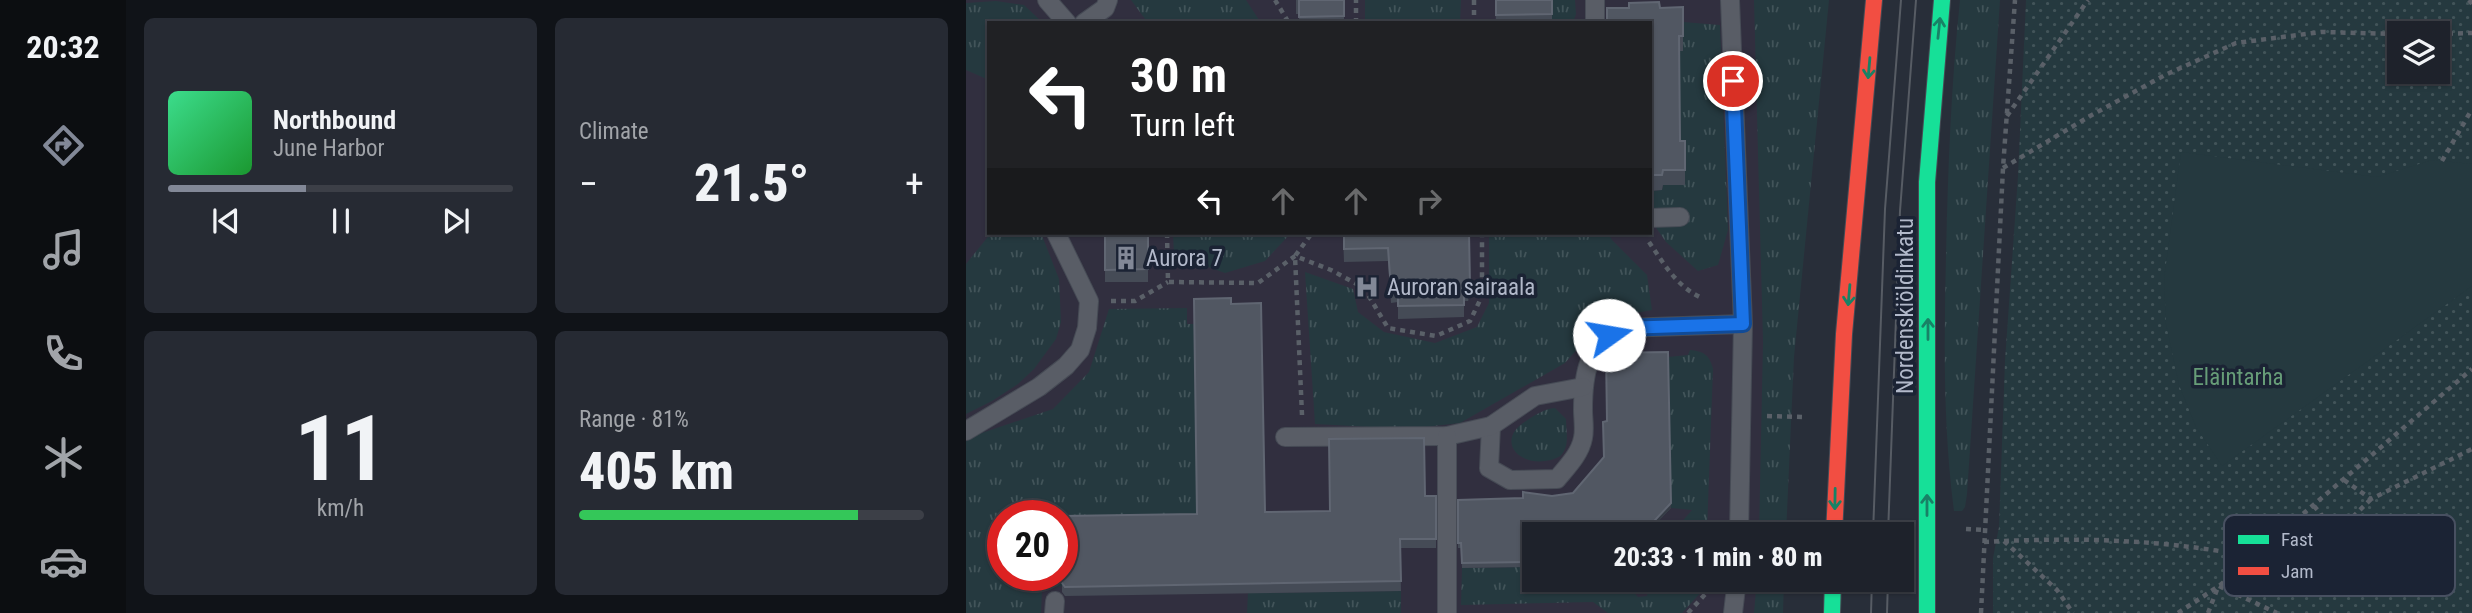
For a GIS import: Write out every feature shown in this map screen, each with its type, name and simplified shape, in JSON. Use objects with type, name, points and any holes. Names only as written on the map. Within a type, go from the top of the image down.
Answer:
[{"type":"main road","points":[[1834,522],[1836,464],[1874,0]]},
{"type":"main road","name":"Nordenskiöldinkatu","points":[[1927,613],[1927,182],[1942,0]]},
{"type":"main road","points":[[1832,613],[1833,592]]},
{"type":"lane","points":[[1047,0],[1064,21]]},
{"type":"lane","points":[[1087,21],[1105,8],[1108,0]]},
{"type":"lane","points":[[1595,0],[1595,21]]},
{"type":"lane","points":[[1730,0],[1743,324],[1739,522]]},
{"type":"lane","points":[[1652,218],[1680,218]]},
{"type":"lane","points":[[966,432],[1039,387],[1066,366],[1080,350],[1087,328],[1089,301],[1057,235]]},
{"type":"lane","points":[[1491,426],[1489,468],[1510,480],[1557,479],[1572,461],[1583,438],[1583,387],[1588,363],[1597,347],[1609,335],[1623,328],[1743,324]]},
{"type":"lane","points":[[1294,437],[1447,436],[1491,426],[1535,396],[1583,387]]},
{"type":"lane","points":[[1447,436],[1447,613]]},
{"type":"lane","points":[[1733,613],[1735,592]]},
{"type":"path","points":[[1275,0],[1288,21]]},
{"type":"path","points":[[1356,0],[1356,21]]},
{"type":"path","points":[[1474,0],[1474,21]]},
{"type":"path","points":[[1981,613],[2003,168],[2015,0]]},
{"type":"path","points":[[2007,117],[2088,0]]},
{"type":"path","points":[[2003,168],[2154,80],[2236,43],[2321,32],[2387,34]]},
{"type":"path","points":[[2450,34],[2472,33]]},
{"type":"path","points":[[2442,161],[2472,108]]},
{"type":"path","points":[[1167,235],[1168,282]]},
{"type":"path","points":[[1089,301],[1135,301],[1168,282],[1258,283],[1295,256],[1311,235]]},
{"type":"path","points":[[1295,256],[1332,270],[1364,288],[1388,328],[1436,336],[1470,321],[1482,296],[1482,235]]},
{"type":"path","points":[[1643,235],[1675,279],[1688,292],[1720,304],[1720,325]]},
{"type":"path","points":[[1294,437],[1295,256]]},
{"type":"path","points":[[2303,515],[2472,369]]},
{"type":"path","points":[[2356,515],[2371,499],[2472,449]]},
{"type":"path","points":[[2344,480],[2371,499]]},
{"type":"path","points":[[2314,506],[2322,515]]},
{"type":"path","points":[[1966,529],[1985,530]]},
{"type":"path","points":[[1984,542],[2110,539],[2224,551]]},
{"type":"path","points":[[2004,541],[2057,590],[2073,613]]},
{"type":"path","points":[[2178,613],[2224,582]]},
{"type":"path","points":[[2219,586],[2224,588]]},
{"type":"path","points":[[2208,613],[2219,586]]},
{"type":"path","points":[[1688,613],[1707,592]]},
{"type":"path","points":[[2239,596],[2277,613]]},
{"type":"shaded area","name":"Auroran sairaala","points":[[966,0],[1799,0],[1768,522],[1522,522],[1522,592],[1769,592],[1770,613],[966,613]]},
{"type":"green space","points":[[1131,0],[1246,0],[1260,21],[1147,21]]},
{"type":"green space","points":[[1365,0],[1461,0],[1460,21],[1365,21]]},
{"type":"green space","points":[[1552,0],[1575,0],[1574,21],[1552,21]]},
{"type":"green space","points":[[1754,0],[1829,0],[1794,357],[1787,522],[1759,522],[1763,342]]},
{"type":"green space","points":[[1960,0],[2000,0],[1967,494],[1962,511],[1954,511],[1946,415],[1945,320],[1950,128]]},
{"type":"green space","name":"Eläintarha","points":[[2026,0],[2472,0],[2472,613],[1993,613],[1993,558],[1999,527],[2005,361],[2018,176]]},
{"type":"green space","points":[[996,1],[1024,5],[1041,21],[987,21],[987,79],[966,70],[966,3]]},
{"type":"green space","points":[[1683,22],[1720,25],[1728,230],[1718,265],[1698,271],[1666,242],[1652,222],[1652,191],[1662,190],[1663,185],[1684,185],[1680,156],[1679,51],[1683,51]]},
{"type":"green space","points":[[2181,152],[2377,177],[2432,160],[2472,164],[2472,286],[2222,466],[2196,427],[2179,385],[2166,324],[2164,279]]},
{"type":"green space","points":[[989,235],[1042,235],[1059,279],[1061,322],[1056,339],[1034,369],[1018,384],[966,414],[966,264]]},
{"type":"green space","points":[[1173,235],[1289,235],[1265,261],[1225,273],[1174,255]]},
{"type":"green space","points":[[1489,235],[1609,235],[1647,275],[1652,310],[1604,319],[1565,363],[1460,423],[1407,429],[1315,424],[1305,272],[1353,289],[1358,312],[1384,332],[1435,343],[1477,327],[1489,303]]},
{"type":"green space","points":[[1187,308],[1187,324],[1194,324],[1197,523],[1078,517],[1078,500],[987,500],[987,591],[1042,591],[1041,613],[966,613],[966,441],[973,436],[1053,409],[1089,372],[1109,309]]},
{"type":"green space","points":[[1690,350],[1699,351],[1710,360],[1713,369],[1707,522],[1682,522],[1692,510],[1671,508],[1668,357],[1688,355]]},
{"type":"green space","points":[[1555,408],[1566,419],[1567,440],[1563,453],[1555,459],[1539,461],[1529,460],[1514,451],[1512,436],[1517,428],[1540,413]]},
{"type":"green space","points":[[1522,567],[1522,592],[1634,592],[1638,597],[1647,596],[1647,592],[1701,592],[1682,613],[1608,613],[1593,602],[1461,605],[1462,568]]},
{"type":"green space","points":[[1401,591],[1401,613],[1247,613],[1248,593]]},
{"type":"green space","points":[[1756,592],[1784,592],[1783,613],[1754,613]]},
{"type":"building","points":[[1299,0],[1344,0],[1344,16],[1299,17]]},
{"type":"building","points":[[1496,0],[1552,0],[1552,14],[1496,15]]},
{"type":"building","points":[[1659,2],[1660,8],[1683,7],[1683,36],[1679,36],[1680,141],[1685,141],[1685,170],[1663,170],[1662,175],[1652,175],[1652,21],[1607,21],[1607,8],[1629,8],[1629,3]]},
{"type":"building","name":"Aurora 7","points":[[1105,235],[1148,235],[1148,269],[1105,270]]},
{"type":"building","points":[[1344,235],[1469,235],[1470,285],[1468,289],[1464,289],[1464,305],[1398,306],[1398,290],[1391,290],[1388,248],[1344,249]]},
{"type":"building","points":[[1231,298],[1231,304],[1261,303],[1265,512],[1330,511],[1329,439],[1424,438],[1425,496],[1436,496],[1436,539],[1400,539],[1401,581],[1078,587],[1078,516],[1197,514],[1194,299]]},
{"type":"building","points":[[1668,352],[1671,503],[1653,522],[1522,522],[1522,562],[1462,563],[1461,543],[1458,543],[1458,500],[1523,498],[1523,492],[1552,496],[1573,493],[1604,457],[1603,422],[1607,421],[1606,353]]},
{"type":"tram line","points":[[1873,522],[1885,209],[1901,0]]},
{"type":"tram line","points":[[1888,522],[1900,211],[1916,0]]},
{"type":"tram line","points":[[1871,613],[1872,592]]},
{"type":"tram line","points":[[1887,613],[1888,592]]},
{"type":"traffic: fast","points":[[1927,613],[1927,182],[1942,0]]},
{"type":"traffic: fast","points":[[1832,613],[1833,592]]},
{"type":"traffic: jam","points":[[1835,522],[1844,334],[1874,0]]},
{"type":"place","name":"Aurora 7","points":[[1126,258]]},
{"type":"place","name":"Auroran sairaala","points":[[1367,287]]},
{"type":"route","points":[[1609,335],[1623,328],[1743,324],[1733,81]]}]
